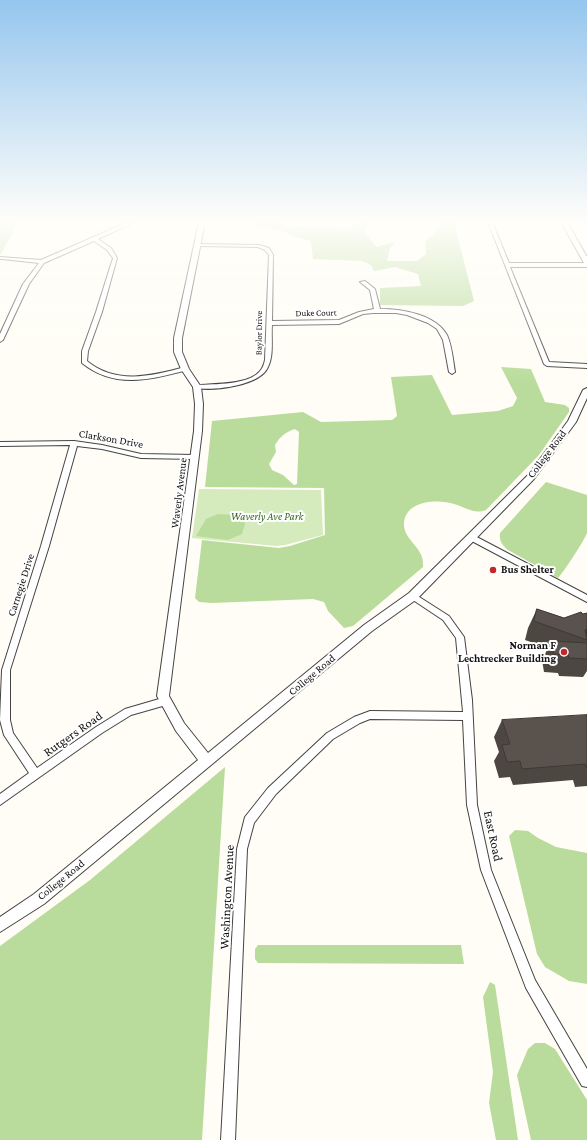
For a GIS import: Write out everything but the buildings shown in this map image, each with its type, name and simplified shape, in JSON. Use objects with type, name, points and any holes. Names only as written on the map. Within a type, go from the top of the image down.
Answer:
[{"type":"street","points":[[0,340],[26,284],[32,275]]},
{"type":"street","points":[[110,275],[100,312],[85,351],[84,362],[91,370],[120,378],[141,378],[185,369]]},
{"type":"street","name":"Waverly Avenue","points":[[191,275],[178,338],[178,352],[185,369],[196,387],[199,404],[198,430],[186,531],[163,695],[180,727],[206,760]]},
{"type":"street","name":"Baylor Drive","points":[[196,387],[250,381],[260,375],[266,368],[268,360],[270,275]]},
{"type":"street","points":[[512,275],[547,364],[587,366]]},
{"type":"street","points":[[363,282],[372,289],[377,310]]},
{"type":"street","name":"Duke Court","points":[[269,323],[338,322],[348,320],[361,313],[377,310],[401,312],[419,317],[434,324],[444,335],[452,372]]},
{"type":"street","name":"College Road","points":[[0,925],[39,899],[368,628],[413,596],[530,477],[572,422],[587,390]]},
{"type":"street","name":"Clarkson Drive","points":[[0,444],[74,443],[102,447],[141,456],[195,457]]},
{"type":"street","name":"Carnegie Drive","points":[[36,775],[9,735],[5,720],[6,670],[45,546],[74,443]]},
{"type":"street","points":[[471,537],[587,599]]},
{"type":"street","name":"East Road","points":[[413,596],[446,618],[460,637],[467,716],[472,805],[486,870],[530,984],[587,1081]]},
{"type":"street","name":"Rutgers Road","points":[[0,800],[99,730],[128,712],[166,701]]},
{"type":"street","name":"Washington Avenue","points":[[228,1140],[242,849],[249,822],[272,791],[330,736],[357,720],[370,715],[467,716]]},
{"type":"green space","points":[[418,275],[467,275],[474,301],[463,306],[380,305],[380,288],[421,286]]},
{"type":"green space","points":[[501,367],[531,369],[545,402],[565,405],[569,408],[569,412],[539,455],[486,510],[478,512],[447,502],[432,502],[424,503],[410,510],[406,515],[404,528],[408,537],[420,553],[423,567],[353,626],[344,628],[328,611],[324,602],[313,599],[212,603],[199,602],[195,598],[202,540],[279,548],[325,535],[324,488],[205,487],[212,421],[303,412],[321,422],[392,420],[397,416],[391,377],[432,375],[452,415],[498,411],[513,406],[517,398]],"holes":[[[295,429],[299,432],[297,484],[294,485],[283,475],[272,470],[269,464],[276,452],[275,445],[281,437]]]},
{"type":"green space","points":[[546,482],[587,495],[587,533],[573,557],[558,578],[508,550],[503,545],[500,538],[500,533]]},
{"type":"green space","name":"Waverly Ave Park","points":[[199,489],[321,490],[323,535],[276,546],[192,538]]},
{"type":"green space","points":[[218,514],[238,515],[243,519],[245,524],[242,534],[228,540],[196,536],[206,519]]},
{"type":"green space","points":[[225,767],[202,1140],[0,1140],[0,946],[90,880]]},
{"type":"green space","points":[[515,830],[528,831],[556,847],[587,853],[587,984],[569,981],[545,967],[537,954],[509,836]]},
{"type":"green space","points":[[258,945],[461,945],[464,964],[258,963],[255,959],[255,949]]},
{"type":"green space","points":[[490,982],[495,985],[518,1140],[496,1140],[489,1103],[493,1072],[483,997]]},
{"type":"green space","points":[[535,1043],[545,1043],[555,1049],[587,1100],[587,1140],[531,1140],[517,1075],[528,1049]]},
{"type":"place","name":"Bus Shelter","points":[[493,570]]},
{"type":"place","name":"Norman F Lechtrecker Building","points":[[564,652]]}]
